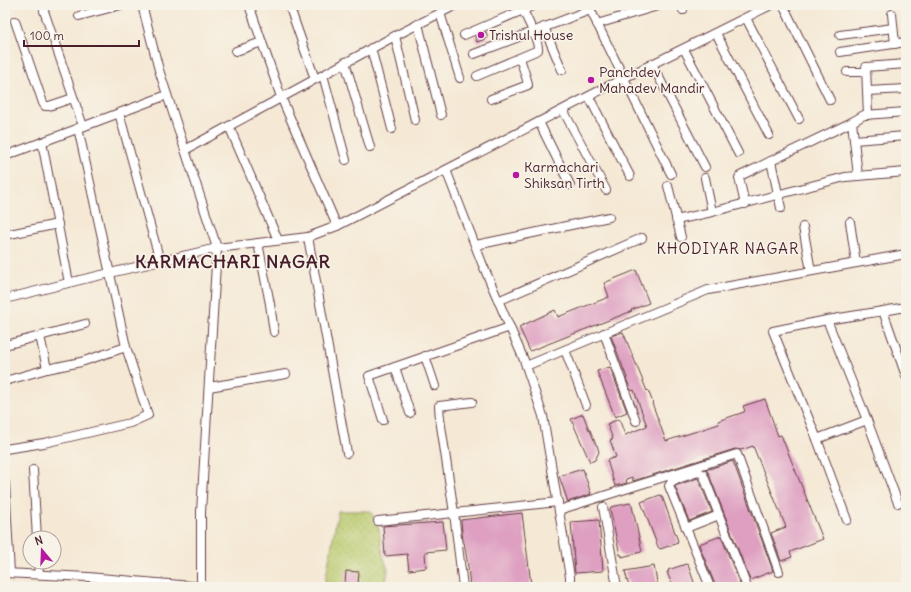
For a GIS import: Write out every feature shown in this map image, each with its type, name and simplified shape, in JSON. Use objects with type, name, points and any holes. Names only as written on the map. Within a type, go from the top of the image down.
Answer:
[{"type":"street","points":[[79,16],[121,5]]},
{"type":"street","points":[[5,482],[7,573],[39,574],[124,583],[201,587],[201,512],[218,248],[158,70],[142,5]]},
{"type":"street","points":[[249,5],[281,97],[337,226]]},
{"type":"street","points":[[289,5],[315,79]]},
{"type":"street","points":[[185,150],[345,62],[454,5]]},
{"type":"street","points":[[464,35],[522,8],[535,5]]},
{"type":"street","points":[[597,24],[660,5]]},
{"type":"street","points":[[5,299],[69,282],[218,248],[308,237],[337,226],[624,78],[771,5]]},
{"type":"street","points":[[783,5],[830,100]]},
{"type":"street","points":[[474,54],[533,32],[589,7],[671,174]]},
{"type":"street","points":[[477,76],[538,50],[533,32],[522,8]]},
{"type":"street","points":[[5,449],[44,443],[130,423],[148,415],[126,347],[109,273],[73,98],[44,11]]},
{"type":"street","points":[[440,13],[460,78]]},
{"type":"street","points":[[892,14],[895,44]]},
{"type":"street","points":[[746,18],[799,119]]},
{"type":"street","points":[[15,21],[42,103],[45,106],[49,106],[73,98]]},
{"type":"street","points":[[418,24],[441,115]]},
{"type":"street","points":[[544,27],[562,70]]},
{"type":"street","points":[[840,34],[893,28]]},
{"type":"street","points":[[716,33],[769,135]]},
{"type":"street","points":[[395,36],[415,120]]},
{"type":"street","points":[[236,51],[262,42]]},
{"type":"street","points":[[840,52],[906,42]]},
{"type":"street","points":[[371,48],[392,129]]},
{"type":"street","points":[[684,49],[738,153]]},
{"type":"street","points":[[491,99],[528,85],[520,58]]},
{"type":"street","points":[[345,62],[370,147]]},
{"type":"street","points":[[652,64],[705,167]]},
{"type":"street","points":[[868,115],[866,67],[906,64]]},
{"type":"street","points":[[847,72],[866,72]]},
{"type":"street","points":[[323,75],[346,160]]},
{"type":"street","points":[[867,91],[906,89]]},
{"type":"street","points":[[5,156],[166,94]]},
{"type":"street","points":[[589,97],[630,176]]},
{"type":"street","points":[[563,110],[606,190]]},
{"type":"street","points":[[745,204],[739,178],[740,176],[864,115],[906,112]]},
{"type":"street","points":[[119,113],[160,261]]},
{"type":"street","points":[[539,122],[570,185]]},
{"type":"street","points":[[852,122],[858,176]]},
{"type":"street","points":[[230,126],[278,240]]},
{"type":"street","points":[[854,140],[906,136]]},
{"type":"street","points":[[42,142],[69,282]]},
{"type":"street","points":[[771,161],[781,208]]},
{"type":"street","points":[[446,170],[526,366],[543,416],[559,506],[570,577],[570,587]]},
{"type":"street","points":[[676,220],[745,204],[845,177],[906,172]]},
{"type":"street","points":[[705,178],[712,212]]},
{"type":"street","points":[[668,186],[681,237]]},
{"type":"street","points":[[476,245],[609,217]]},
{"type":"street","points":[[850,222],[856,263]]},
{"type":"street","points":[[5,235],[58,224]]},
{"type":"street","points":[[803,227],[811,271]]},
{"type":"street","points":[[308,237],[347,453]]},
{"type":"street","points":[[498,300],[642,238]]},
{"type":"street","points":[[258,243],[274,332]]},
{"type":"street","points":[[526,366],[708,290],[906,254]]},
{"type":"street","points":[[847,520],[817,439],[773,331],[827,320],[906,307]]},
{"type":"street","points":[[883,312],[906,376]]},
{"type":"street","points":[[827,320],[898,503]]},
{"type":"street","points":[[5,345],[85,324]]},
{"type":"street","points":[[383,420],[369,376],[510,327]]},
{"type":"street","points":[[604,334],[636,421]]},
{"type":"street","points":[[40,336],[47,369]]},
{"type":"street","points":[[5,381],[47,369],[81,362],[126,347]]},
{"type":"street","points":[[565,350],[586,405]]},
{"type":"street","points":[[425,356],[435,386]]},
{"type":"street","points":[[395,367],[410,413]]},
{"type":"street","points":[[209,387],[286,374]]},
{"type":"street","points":[[463,587],[439,406],[472,402]]},
{"type":"street","points":[[817,439],[867,420]]},
{"type":"street","points":[[378,521],[454,513],[559,506],[737,454],[779,572]]},
{"type":"street","points":[[33,470],[37,530]]},
{"type":"street","points":[[710,587],[669,486],[672,481],[698,472],[703,474],[747,587]]},
{"type":"street","points":[[603,507],[617,587]]},
{"type":"street","points":[[686,528],[719,514]]},
{"type":"street","points":[[39,570],[39,574]]},
{"type":"green space","points":[[338,511],[371,511],[379,529],[383,555],[388,570],[385,587],[324,587]]},
{"type":"building","points":[[486,32],[488,38],[477,42],[475,36]]},
{"type":"building","points":[[636,270],[649,303],[530,351],[519,327],[555,310],[558,317],[609,297],[604,283]]},
{"type":"building","points":[[623,332],[647,391],[648,390],[666,441],[719,424],[718,421],[744,412],[743,406],[765,399],[778,436],[781,435],[823,539],[790,552],[792,557],[781,561],[771,533],[786,527],[753,446],[741,450],[735,449],[633,481],[632,477],[626,479],[627,483],[615,486],[607,460],[616,457],[610,440],[613,439],[607,424],[619,419],[625,435],[647,426],[634,390],[631,391],[611,336]]},
{"type":"building","points":[[610,367],[627,412],[615,417],[597,371]]},
{"type":"building","points":[[583,414],[599,452],[595,460],[590,462],[571,419]]},
{"type":"building","points":[[733,461],[773,571],[750,580],[706,470]]},
{"type":"building","points":[[583,469],[591,494],[568,502],[559,476]]},
{"type":"building","points":[[698,478],[712,512],[689,521],[675,486]]},
{"type":"building","points":[[660,495],[662,496],[678,543],[660,549],[641,502]]},
{"type":"building","points":[[630,503],[632,506],[642,551],[622,557],[622,555],[620,555],[610,509],[611,507]]},
{"type":"building","points":[[522,513],[531,584],[511,587],[470,587],[461,520]]},
{"type":"building","points":[[599,520],[603,571],[575,573],[571,522]]},
{"type":"building","points":[[443,522],[446,550],[425,552],[426,568],[409,570],[407,554],[385,556],[383,526]]},
{"type":"building","points":[[721,536],[741,587],[716,587],[701,550],[699,544]]},
{"type":"building","points":[[686,564],[688,565],[695,585],[691,587],[673,587],[667,572],[669,572],[668,570]]},
{"type":"building","points":[[654,566],[658,587],[629,587],[625,571]]},
{"type":"building","points":[[346,571],[359,572],[358,584],[345,583]]},
{"type":"place","name":"Trishul House","points":[[481,35]]},
{"type":"place","name":"Panchdev Mahadev Mandir","points":[[591,80]]},
{"type":"place","name":"Karmachari Shiksan Tirth","points":[[516,175]]},
{"type":"district","name":"KHODIYAR NAGAR","points":[[728,249]]},
{"type":"district","name":"KARMACHARI NAGAR","points":[[233,262]]}]
